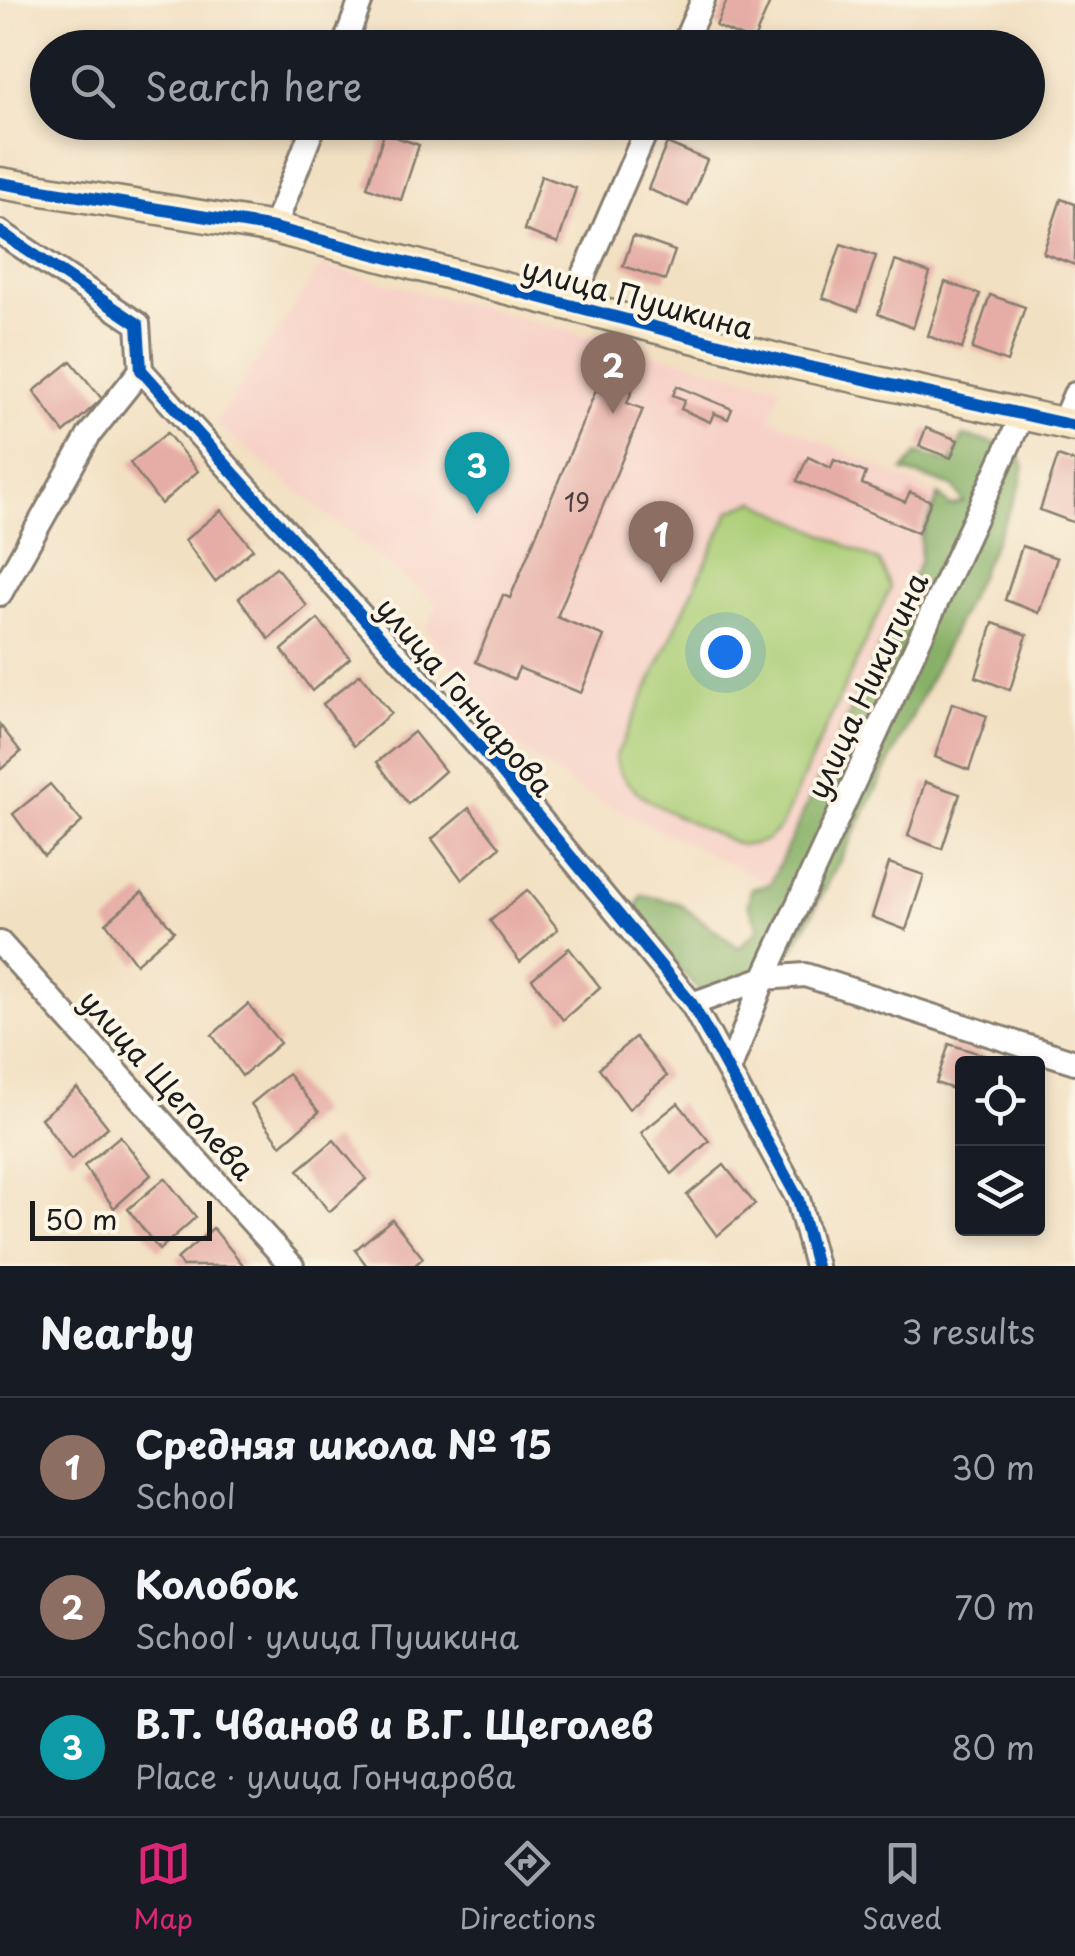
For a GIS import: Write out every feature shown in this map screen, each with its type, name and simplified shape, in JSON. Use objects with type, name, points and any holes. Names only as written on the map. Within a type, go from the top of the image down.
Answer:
[{"type":"street","points":[[690,30],[703,0]]},
{"type":"street","points":[[348,30],[356,1]]},
{"type":"street","points":[[274,228],[307,140]]},
{"type":"street","points":[[571,305],[642,140]]},
{"type":"street","name":"улица Пушкина","points":[[0,183],[274,228],[792,363],[1068,425]]},
{"type":"street","points":[[0,232],[138,324],[141,370],[90,434],[0,594]]},
{"type":"street","name":"улица Гончарова","points":[[141,370],[498,768],[692,1004],[798,1199],[816,1266]]},
{"type":"street","points":[[1068,425],[1075,394]]},
{"type":"street","name":"улица Никитина","points":[[729,1071],[764,978],[1022,416]]},
{"type":"street","name":"улица Щеголева","points":[[0,943],[292,1266]]},
{"type":"street","points":[[692,1004],[764,978],[805,975],[1075,1062]]},
{"type":"shaded area","points":[[321,266],[781,387],[770,418],[939,495],[921,537],[920,562],[770,884],[584,793],[506,739],[426,629],[437,604],[215,423]]},
{"type":"green space","points":[[963,436],[1014,447],[1024,465],[1020,487],[939,662],[793,949],[767,960],[750,990],[700,991],[669,957],[636,907],[642,895],[678,903],[739,948],[759,929],[748,904],[751,889],[770,884],[920,562],[921,537],[939,495],[950,506],[964,502],[953,486],[903,471],[918,453],[951,463]]},
{"type":"green space","points":[[755,501],[880,562],[890,588],[781,826],[764,841],[740,845],[646,798],[620,771],[616,756],[730,511]]},
{"type":"building","points":[[727,0],[771,0],[758,30],[725,30],[716,26]]},
{"type":"building","points":[[382,140],[404,140],[419,145],[401,200],[367,187]]},
{"type":"building","points":[[667,143],[707,160],[688,206],[648,189]]},
{"type":"building","points":[[541,176],[576,188],[558,243],[524,230]]},
{"type":"building","points":[[1061,199],[1075,204],[1075,265],[1043,253]]},
{"type":"building","points":[[633,236],[675,251],[665,280],[623,266]]},
{"type":"building","points":[[841,244],[876,256],[858,311],[823,298]]},
{"type":"building","points":[[895,261],[930,273],[913,328],[878,314]]},
{"type":"building","points":[[945,282],[980,294],[962,349],[928,336]]},
{"type":"building","points":[[990,295],[1025,307],[1007,362],[972,349]]},
{"type":"building","points":[[71,361],[102,399],[64,433],[34,391]]},
{"type":"building","points":[[612,371],[636,381],[627,403],[643,409],[557,617],[604,636],[581,693],[519,668],[514,679],[476,662],[503,595],[510,598],[596,390],[603,393]]},
{"type":"building","points":[[677,386],[732,409],[728,419],[714,413],[710,422],[681,409],[685,400],[673,395]]},
{"type":"building","points":[[926,428],[958,440],[951,458],[919,446]]},
{"type":"building","points":[[167,433],[198,471],[161,504],[130,463]]},
{"type":"building","points":[[1058,456],[1075,462],[1075,523],[1040,510]]},
{"type":"building","points":[[808,457],[831,468],[834,460],[866,473],[862,484],[905,502],[910,492],[931,501],[918,533],[797,481]]},
{"type":"building","points":[[221,510],[253,549],[215,582],[185,540]]},
{"type":"building","points":[[1022,546],[1057,558],[1039,613],[1005,600]]},
{"type":"building","points":[[276,567],[307,606],[269,639],[239,598]]},
{"type":"building","points":[[318,619],[350,658],[312,691],[282,650]]},
{"type":"building","points":[[993,623],[1027,635],[1010,690],[976,677]]},
{"type":"building","points":[[360,674],[391,713],[354,746],[323,704]]},
{"type":"building","points":[[952,703],[987,716],[969,770],[935,757]]},
{"type":"building","points":[[0,725],[21,752],[0,770]]},
{"type":"building","points":[[414,732],[445,771],[408,804],[377,762]]},
{"type":"building","points":[[925,782],[960,794],[942,849],[908,836]]},
{"type":"building","points":[[50,784],[82,822],[44,856],[13,814]]},
{"type":"building","points":[[469,808],[500,847],[462,880],[432,839]]},
{"type":"building","points":[[889,863],[924,875],[906,930],[872,917]]},
{"type":"building","points":[[527,890],[558,929],[520,962],[490,921]]},
{"type":"building","points":[[142,892],[174,931],[136,964],[106,923]]},
{"type":"building","points":[[569,948],[600,987],[563,1020],[532,979]]},
{"type":"building","points":[[248,1004],[280,1043],[242,1076],[212,1035]]},
{"type":"building","points":[[635,1037],[667,1076],[629,1109],[599,1068]]},
{"type":"building","points":[[949,1044],[984,1055],[955,1056],[955,1090],[936,1083]]},
{"type":"building","points":[[288,1074],[319,1112],[281,1145],[251,1104]]},
{"type":"building","points":[[77,1088],[108,1127],[71,1160],[41,1118]]},
{"type":"building","points":[[678,1103],[709,1141],[672,1174],[641,1133]]},
{"type":"building","points":[[120,1136],[151,1175],[114,1208],[84,1166]]},
{"type":"building","points":[[334,1140],[366,1179],[329,1212],[298,1170]]},
{"type":"building","points":[[724,1165],[755,1204],[717,1236],[687,1195]]},
{"type":"building","points":[[165,1178],[196,1217],[159,1250],[128,1209]]},
{"type":"building","points":[[392,1219],[423,1258],[414,1266],[367,1266],[355,1250]]},
{"type":"building","points":[[213,1228],[244,1266],[182,1266],[177,1259]]},
{"type":"cycle path","points":[[0,183],[274,228],[792,363],[1075,426]]},
{"type":"cycle path","points":[[0,232],[138,324],[141,370],[498,768],[692,1004],[798,1199],[816,1266]]},
{"type":"place","name":"Колобок","points":[[613,414]]},
{"type":"place","name":"В.Т. Чванов и В.Г. Щеголев","points":[[477,514]]},
{"type":"place","name":"Средняя школа № 15","points":[[661,583]]}]
